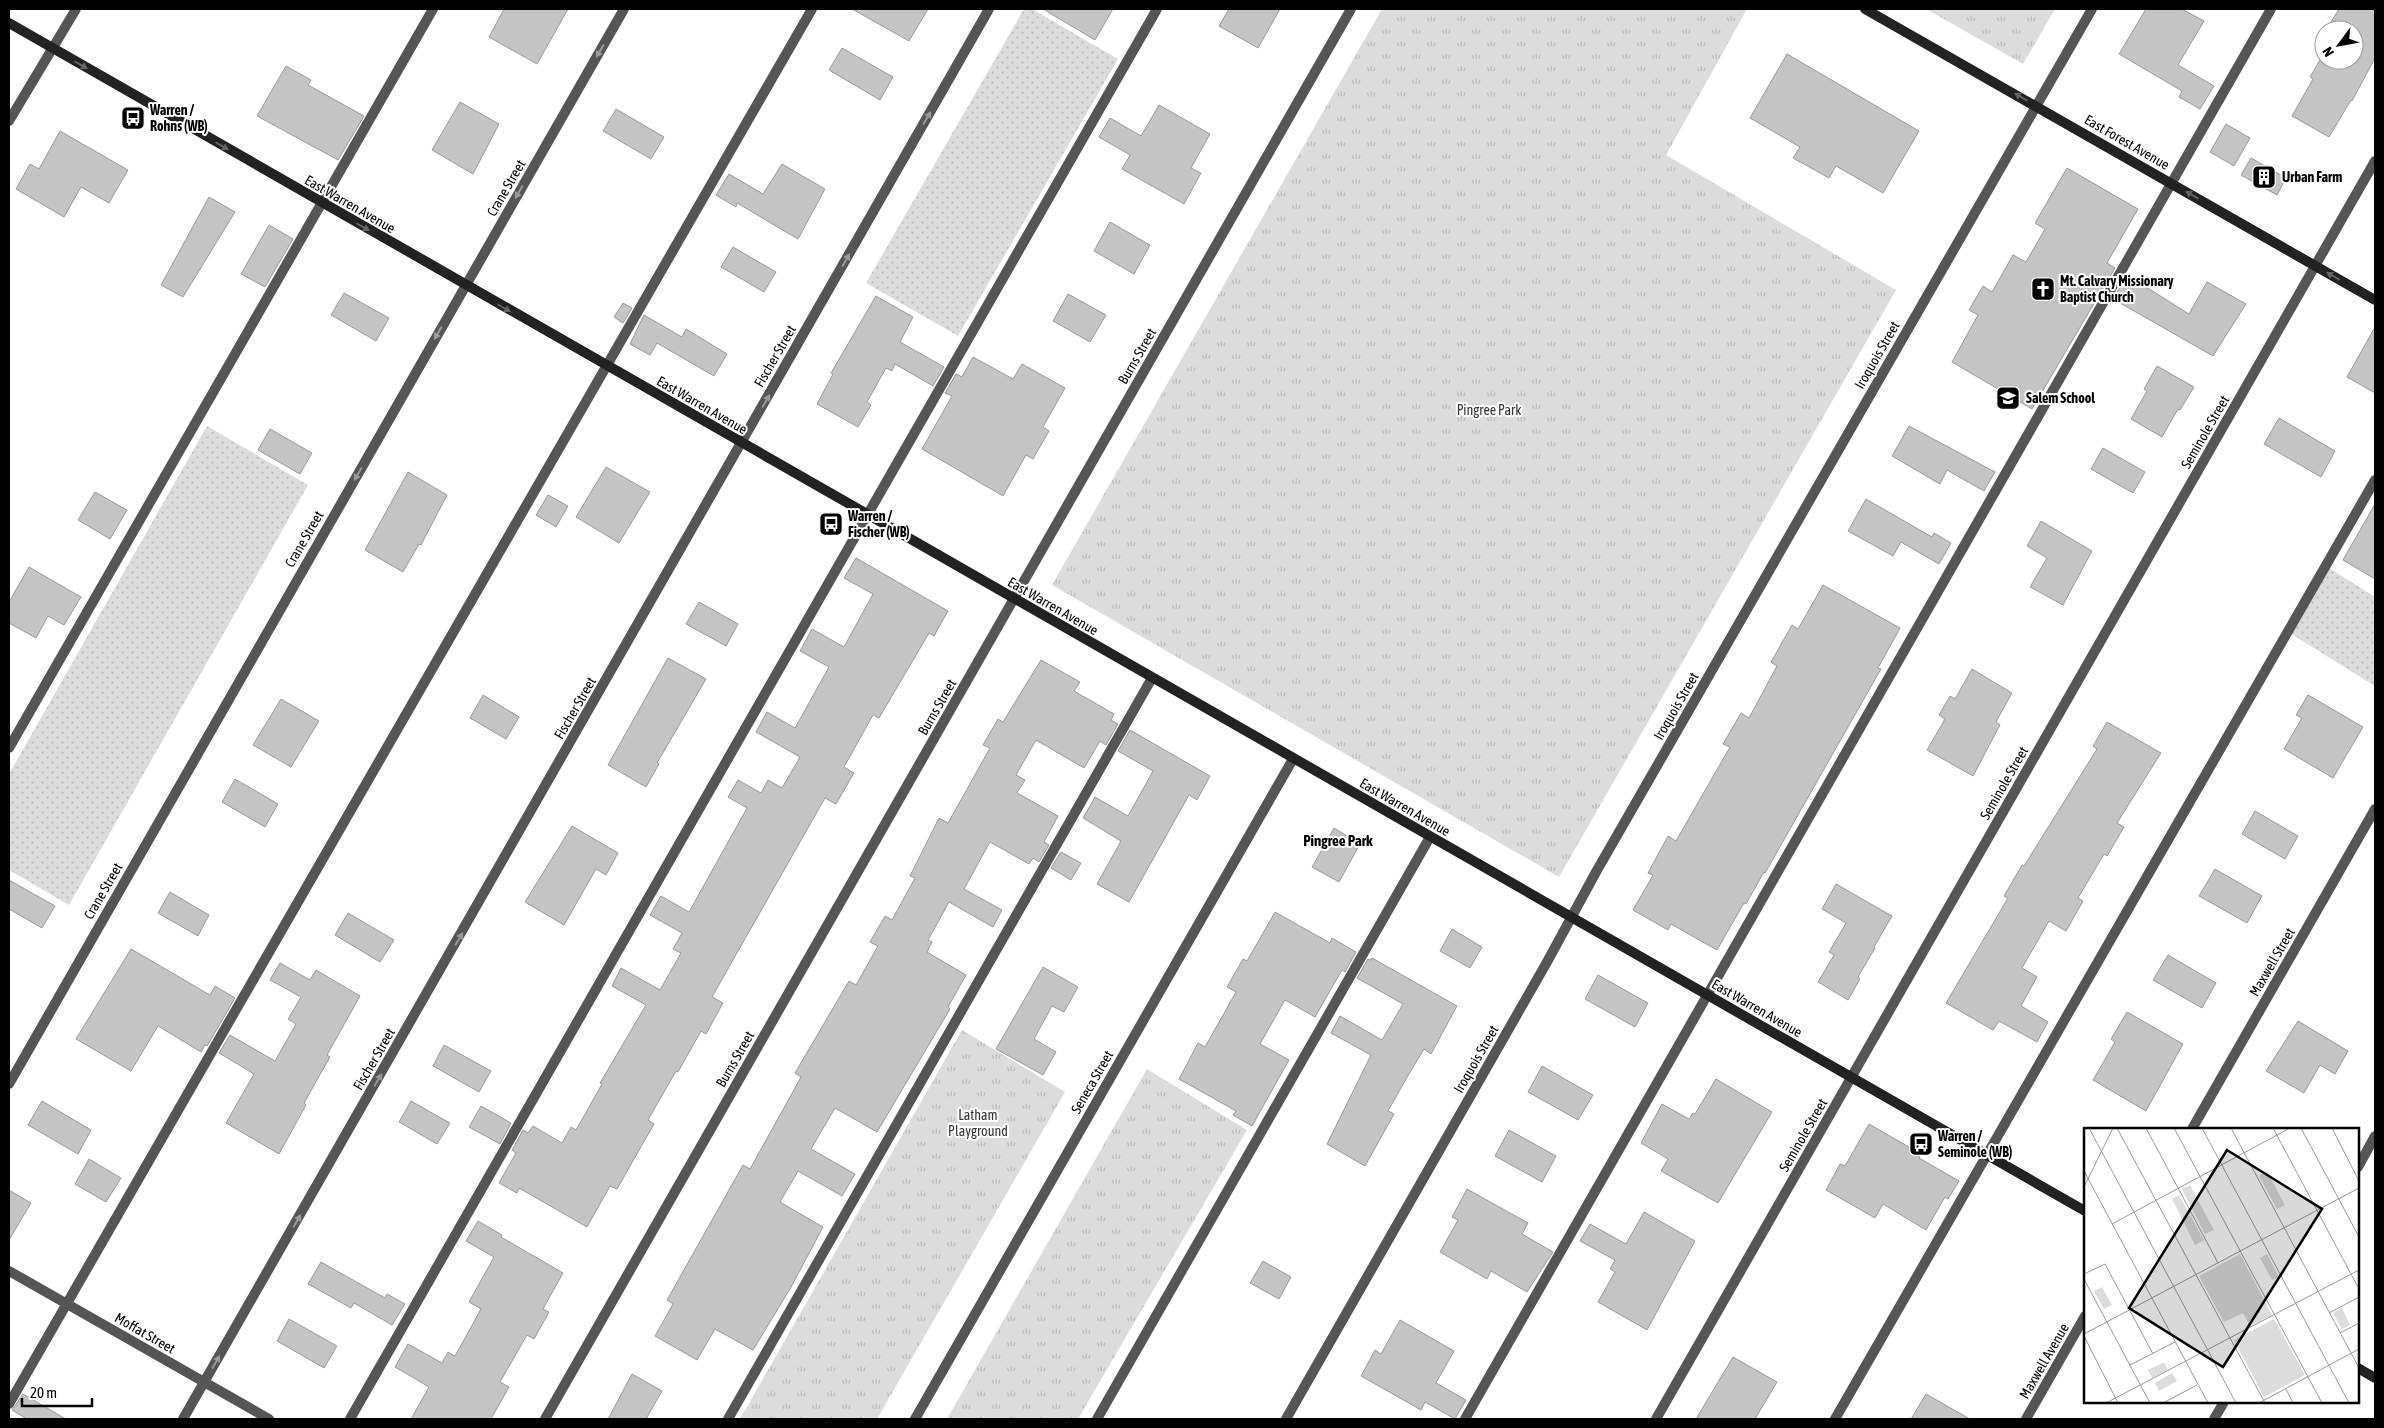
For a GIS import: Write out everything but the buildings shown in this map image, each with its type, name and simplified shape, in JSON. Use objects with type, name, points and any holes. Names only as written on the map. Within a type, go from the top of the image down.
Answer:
[{"type":"main road","name":"East Forest Avenue","points":[[1865,9],[2375,300]]},
{"type":"main road","name":"East Warren Avenue","points":[[9,23],[2084,1211]]},
{"type":"main road","points":[[2359,1369],[2375,1378]]},
{"type":"street","points":[[9,121],[76,9]]},
{"type":"street","points":[[9,748],[323,204],[433,9]]},
{"type":"street","name":"Crane Street","points":[[9,1084],[624,9]]},
{"type":"street","points":[[9,1404],[812,9]]},
{"type":"street","name":"Fischer Street","points":[[183,1419],[989,9]]},
{"type":"street","points":[[350,1419],[866,514],[1157,9]]},
{"type":"street","name":"Burns Street","points":[[545,1419],[1352,9]]},
{"type":"street","name":"Iroquois Street","points":[[1286,1419],[2092,9]]},
{"type":"street","points":[[1465,1419],[2272,9]]},
{"type":"street","name":"Seminole Street","points":[[1656,1419],[2375,161]]},
{"type":"street","points":[[1835,1419],[1988,1156],[2375,480]]},
{"type":"street","points":[[728,1419],[1152,678]]},
{"type":"street","name":"Seneca Street","points":[[915,1419],[1293,759]]},
{"type":"street","name":"Maxwell Street","points":[[2193,1128],[2375,809]]},
{"type":"street","points":[[1097,1419],[1430,837]]},
{"type":"street","points":[[2359,1165],[2375,1136]]},
{"type":"street","name":"Moffat Street","points":[[9,1271],[269,1419]]},
{"type":"street","name":"Maxwell Avenue","points":[[2026,1419],[2084,1318]]},
{"type":"street","points":[[2214,1419],[2223,1403]]},
{"type":"green space","points":[[1024,9],[1032,9],[1118,59],[958,336],[866,283]]},
{"type":"green space","name":"Pingree Park","points":[[1382,9],[1747,9],[1666,155],[1896,290],[1559,877],[1052,585]]},
{"type":"green space","points":[[1926,9],[2055,9],[2023,64]]},
{"type":"green space","points":[[207,426],[308,485],[69,905],[9,870],[9,774]]},
{"type":"green space","points":[[2326,566],[2375,597],[2375,686],[2288,632]]},
{"type":"green space","name":"Latham Playground","points":[[962,1030],[1065,1092],[877,1419],[740,1419]]},
{"type":"green space","points":[[1147,1069],[1247,1130],[1078,1419],[947,1419]]},
{"type":"place","name":"Warren / Rohns (WB)","points":[[133,118]]},
{"type":"place","name":"Urban Farm","points":[[2264,177]]},
{"type":"place","name":"Mt. Calvary Missionary Baptist Church","points":[[2043,289]]},
{"type":"place","name":"Salem School","points":[[2008,398]]},
{"type":"place","name":"Warren / Fischer (WB)","points":[[831,524]]},
{"type":"place","name":"Warren / Seminole (WB)","points":[[1921,1144]]},
{"type":"district","name":"Pingree Park","points":[[1338,840]]}]
